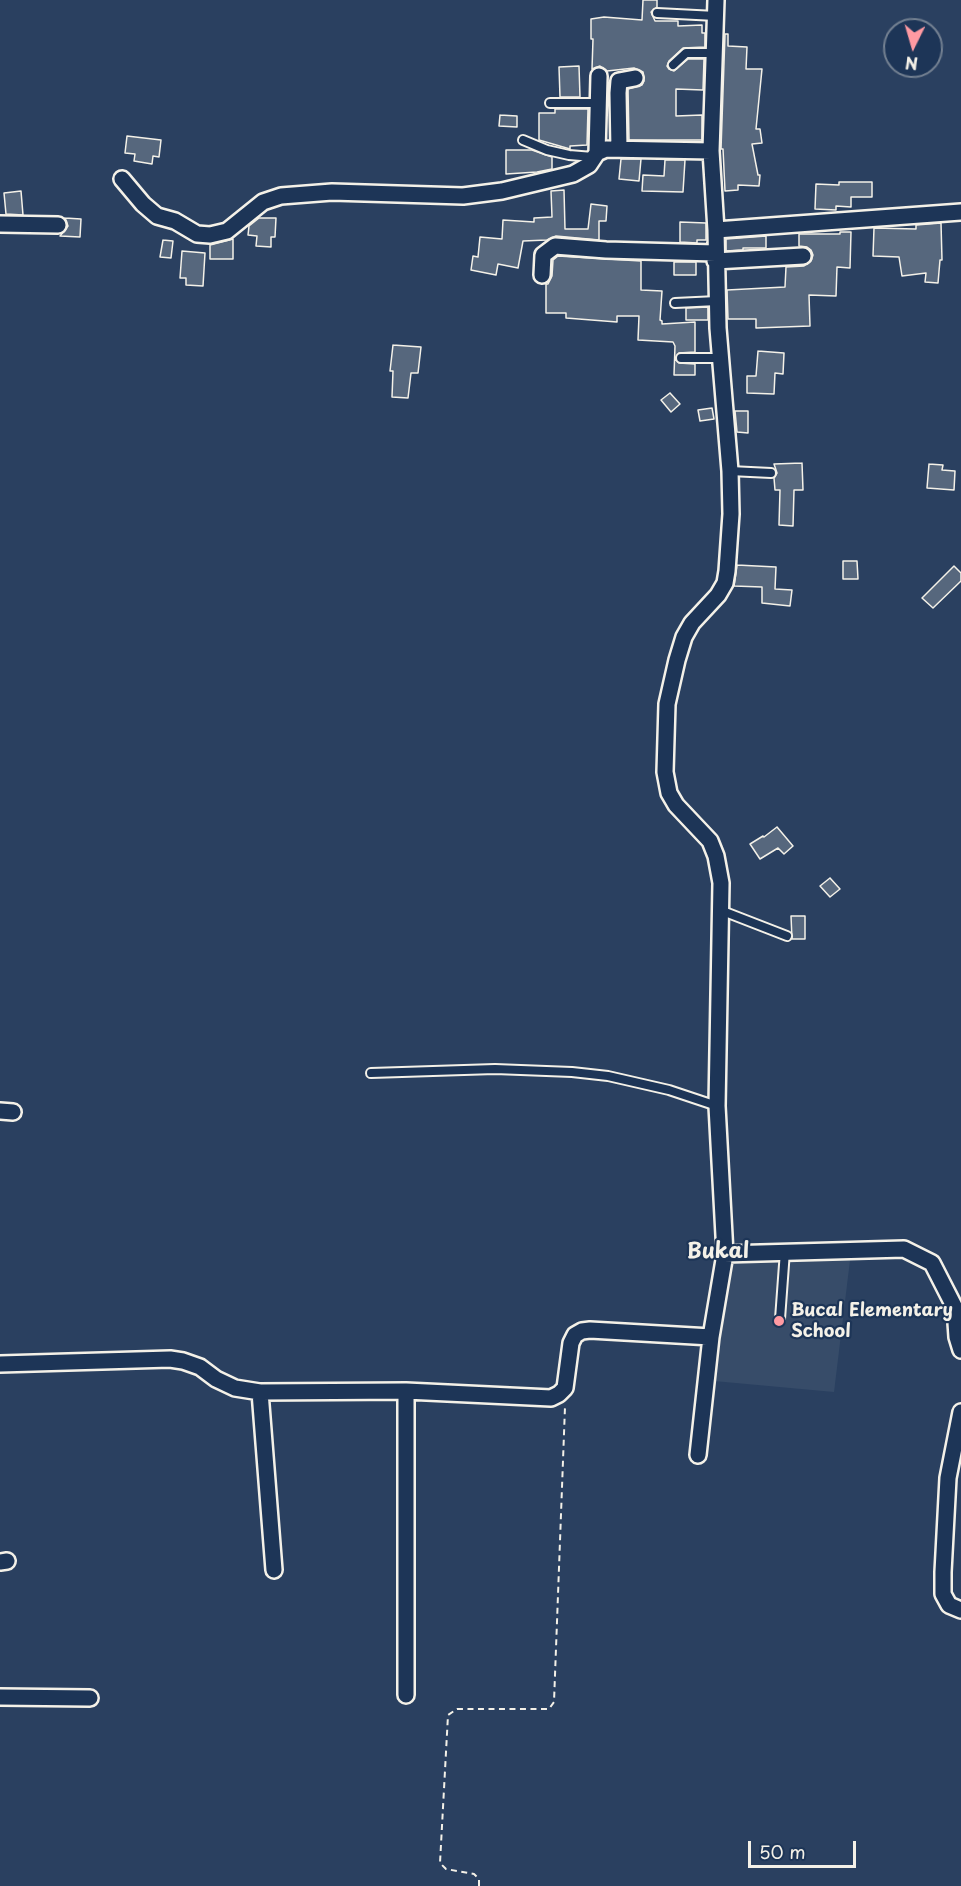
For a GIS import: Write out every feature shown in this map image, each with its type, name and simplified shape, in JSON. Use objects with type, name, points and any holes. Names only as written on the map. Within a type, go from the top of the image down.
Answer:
[{"type":"street","points":[[698,1455],[711,1336],[725,1254],[717,1106],[720,884],[716,856],[710,841],[676,805],[669,793],[665,772],[667,704],[684,637],[692,623],[718,595],[725,583],[731,513],[730,471],[719,358],[716,230],[711,151],[712,53],[716,0]]},
{"type":"street","points":[[122,179],[143,204],[157,216],[175,221],[197,234],[210,235],[226,231],[263,202],[281,196],[332,192],[464,196],[502,192],[573,174],[589,165],[595,155],[599,76]]},
{"type":"street","points":[[619,149],[619,81],[635,78]]},
{"type":"street","points":[[595,155],[606,149],[711,151]]},
{"type":"street","points":[[716,230],[961,212]]},
{"type":"street","points":[[0,224],[58,225]]},
{"type":"street","points":[[542,275],[543,255],[555,246],[715,257],[803,256]]},
{"type":"street","points":[[725,1254],[904,1249],[932,1263],[955,1308],[957,1337],[961,1350]]},
{"type":"street","points":[[0,1364],[170,1359],[200,1367],[216,1379],[235,1388],[260,1392],[406,1391],[551,1398],[566,1388],[571,1343],[575,1335],[582,1331],[711,1336]]},
{"type":"street","points":[[406,1391],[406,1695]]},
{"type":"street","points":[[260,1392],[274,1570]]},
{"type":"street","points":[[961,1412],[948,1478],[943,1572],[943,1594],[949,1605],[961,1610]]},
{"type":"street","points":[[0,1697],[90,1698]]},
{"type":"lane","points":[[657,13],[716,16]]},
{"type":"lane","points":[[673,65],[686,53],[712,53]]},
{"type":"lane","points":[[550,103],[598,103]]},
{"type":"lane","points":[[523,140],[547,150],[569,155],[595,155]]},
{"type":"lane","points":[[675,303],[717,301]]},
{"type":"lane","points":[[681,358],[719,358]]},
{"type":"lane","points":[[730,471],[771,473]]},
{"type":"lane","points":[[720,910],[787,936]]},
{"type":"lane","points":[[371,1073],[495,1069],[572,1072],[608,1076],[669,1090],[717,1106]]},
{"type":"lane","points":[[780,1319],[785,1251]]},
{"type":"path","points":[[479,1886],[479,1879],[474,1874],[446,1869],[440,1863],[448,1715],[457,1709],[549,1709],[554,1702],[566,1388]]},
{"type":"shaded area","name":"Bucal Elementary School","points":[[716,1259],[850,1260],[834,1392],[714,1381]]},
{"type":"building","points":[[643,0],[657,0],[657,7],[651,12],[655,21],[678,21],[678,26],[702,25],[702,33],[705,33],[705,47],[683,48],[669,61],[667,66],[674,71],[688,59],[704,59],[703,90],[676,89],[676,116],[702,115],[702,140],[629,140],[628,89],[642,85],[643,72],[634,68],[607,71],[600,66],[592,69],[591,19],[604,17],[642,20]]},
{"type":"building","points":[[725,34],[728,34],[728,46],[747,47],[746,69],[762,69],[756,129],[760,129],[762,143],[752,144],[758,175],[760,175],[759,186],[738,185],[738,190],[725,191],[723,149],[721,149]]},
{"type":"building","points":[[579,66],[580,97],[560,97],[559,67]]},
{"type":"building","points":[[555,109],[588,109],[587,145],[570,146],[570,149],[539,140],[539,113],[555,113]]},
{"type":"building","points":[[500,115],[517,116],[517,127],[499,126]]},
{"type":"building","points":[[127,136],[161,140],[159,157],[153,156],[152,164],[134,161],[135,154],[125,153]]},
{"type":"building","points":[[506,150],[532,150],[552,157],[552,169],[506,174]]},
{"type":"building","points":[[621,159],[641,159],[639,181],[619,179]]},
{"type":"building","points":[[665,160],[685,160],[683,192],[642,191],[643,175],[664,176]]},
{"type":"building","points":[[839,182],[872,182],[872,197],[851,197],[851,207],[836,206],[836,210],[815,209],[816,184],[839,185]]},
{"type":"building","points":[[564,190],[565,229],[588,229],[591,204],[607,206],[606,221],[599,221],[599,240],[556,236],[547,240],[523,241],[518,268],[498,264],[496,275],[471,270],[473,256],[478,257],[480,237],[502,239],[503,220],[534,222],[534,218],[552,217],[551,191]]},
{"type":"building","points":[[21,191],[23,215],[6,214],[4,193]]},
{"type":"building","points":[[65,218],[81,219],[80,237],[60,236],[68,226]]},
{"type":"building","points":[[259,218],[276,218],[275,237],[271,237],[271,247],[256,246],[257,236],[248,235],[249,226]]},
{"type":"building","points":[[680,222],[706,223],[706,240],[697,240],[697,243],[680,242]]},
{"type":"building","points":[[941,223],[942,260],[940,260],[938,283],[925,282],[926,273],[902,276],[899,257],[873,256],[874,228],[916,229],[916,225]]},
{"type":"building","points":[[840,232],[851,232],[850,268],[837,267],[836,296],[809,295],[810,326],[756,328],[756,319],[728,319],[727,290],[785,287],[786,267],[804,266],[811,261],[813,255],[811,250],[799,246],[799,234],[840,234]]},
{"type":"building","points":[[766,236],[766,248],[726,251],[726,239]]},
{"type":"building","points":[[233,239],[233,259],[210,259],[210,245]]},
{"type":"building","points":[[163,240],[173,241],[171,258],[160,257]]},
{"type":"building","points":[[182,251],[205,253],[203,286],[186,285],[186,278],[180,278]]},
{"type":"building","points":[[558,256],[641,261],[641,290],[662,291],[660,320],[662,324],[695,322],[695,352],[679,353],[675,359],[679,363],[695,364],[695,375],[674,375],[675,346],[673,342],[638,340],[639,316],[617,316],[617,322],[566,318],[566,313],[546,313],[546,284],[552,276],[553,260]]},
{"type":"building","points":[[674,262],[696,262],[696,275],[674,275]]},
{"type":"building","points":[[708,307],[708,320],[686,320],[686,308]]},
{"type":"building","points":[[393,345],[421,347],[418,373],[411,373],[408,398],[392,397],[393,371],[390,371]]},
{"type":"building","points":[[758,351],[784,353],[783,374],[775,373],[774,394],[747,393],[747,376],[756,376]]},
{"type":"building","points":[[670,393],[680,404],[671,412],[661,400]]},
{"type":"building","points":[[712,408],[714,419],[700,421],[698,410]]},
{"type":"building","points":[[735,411],[748,411],[748,433],[737,432]]},
{"type":"building","points":[[802,463],[803,490],[794,490],[793,526],[779,525],[780,490],[775,490],[774,478],[777,473],[774,464]]},
{"type":"building","points":[[929,464],[943,465],[942,470],[955,471],[954,490],[927,488]]},
{"type":"building","points":[[843,561],[857,561],[858,579],[843,579]]},
{"type":"building","points":[[737,565],[776,567],[775,589],[792,590],[790,606],[762,603],[762,587],[734,586]]},
{"type":"building","points":[[954,566],[961,573],[961,581],[933,608],[922,598]]},
{"type":"building","points":[[777,827],[793,846],[784,854],[778,848],[760,859],[750,844]]},
{"type":"building","points":[[830,878],[840,889],[830,897],[820,886]]},
{"type":"building","points":[[791,916],[805,916],[805,939],[792,939]]},
{"type":"place","name":"Bucal Elementary School","points":[[779,1321]]},
{"type":"district","name":"Bukal","points":[[718,1252]]}]
